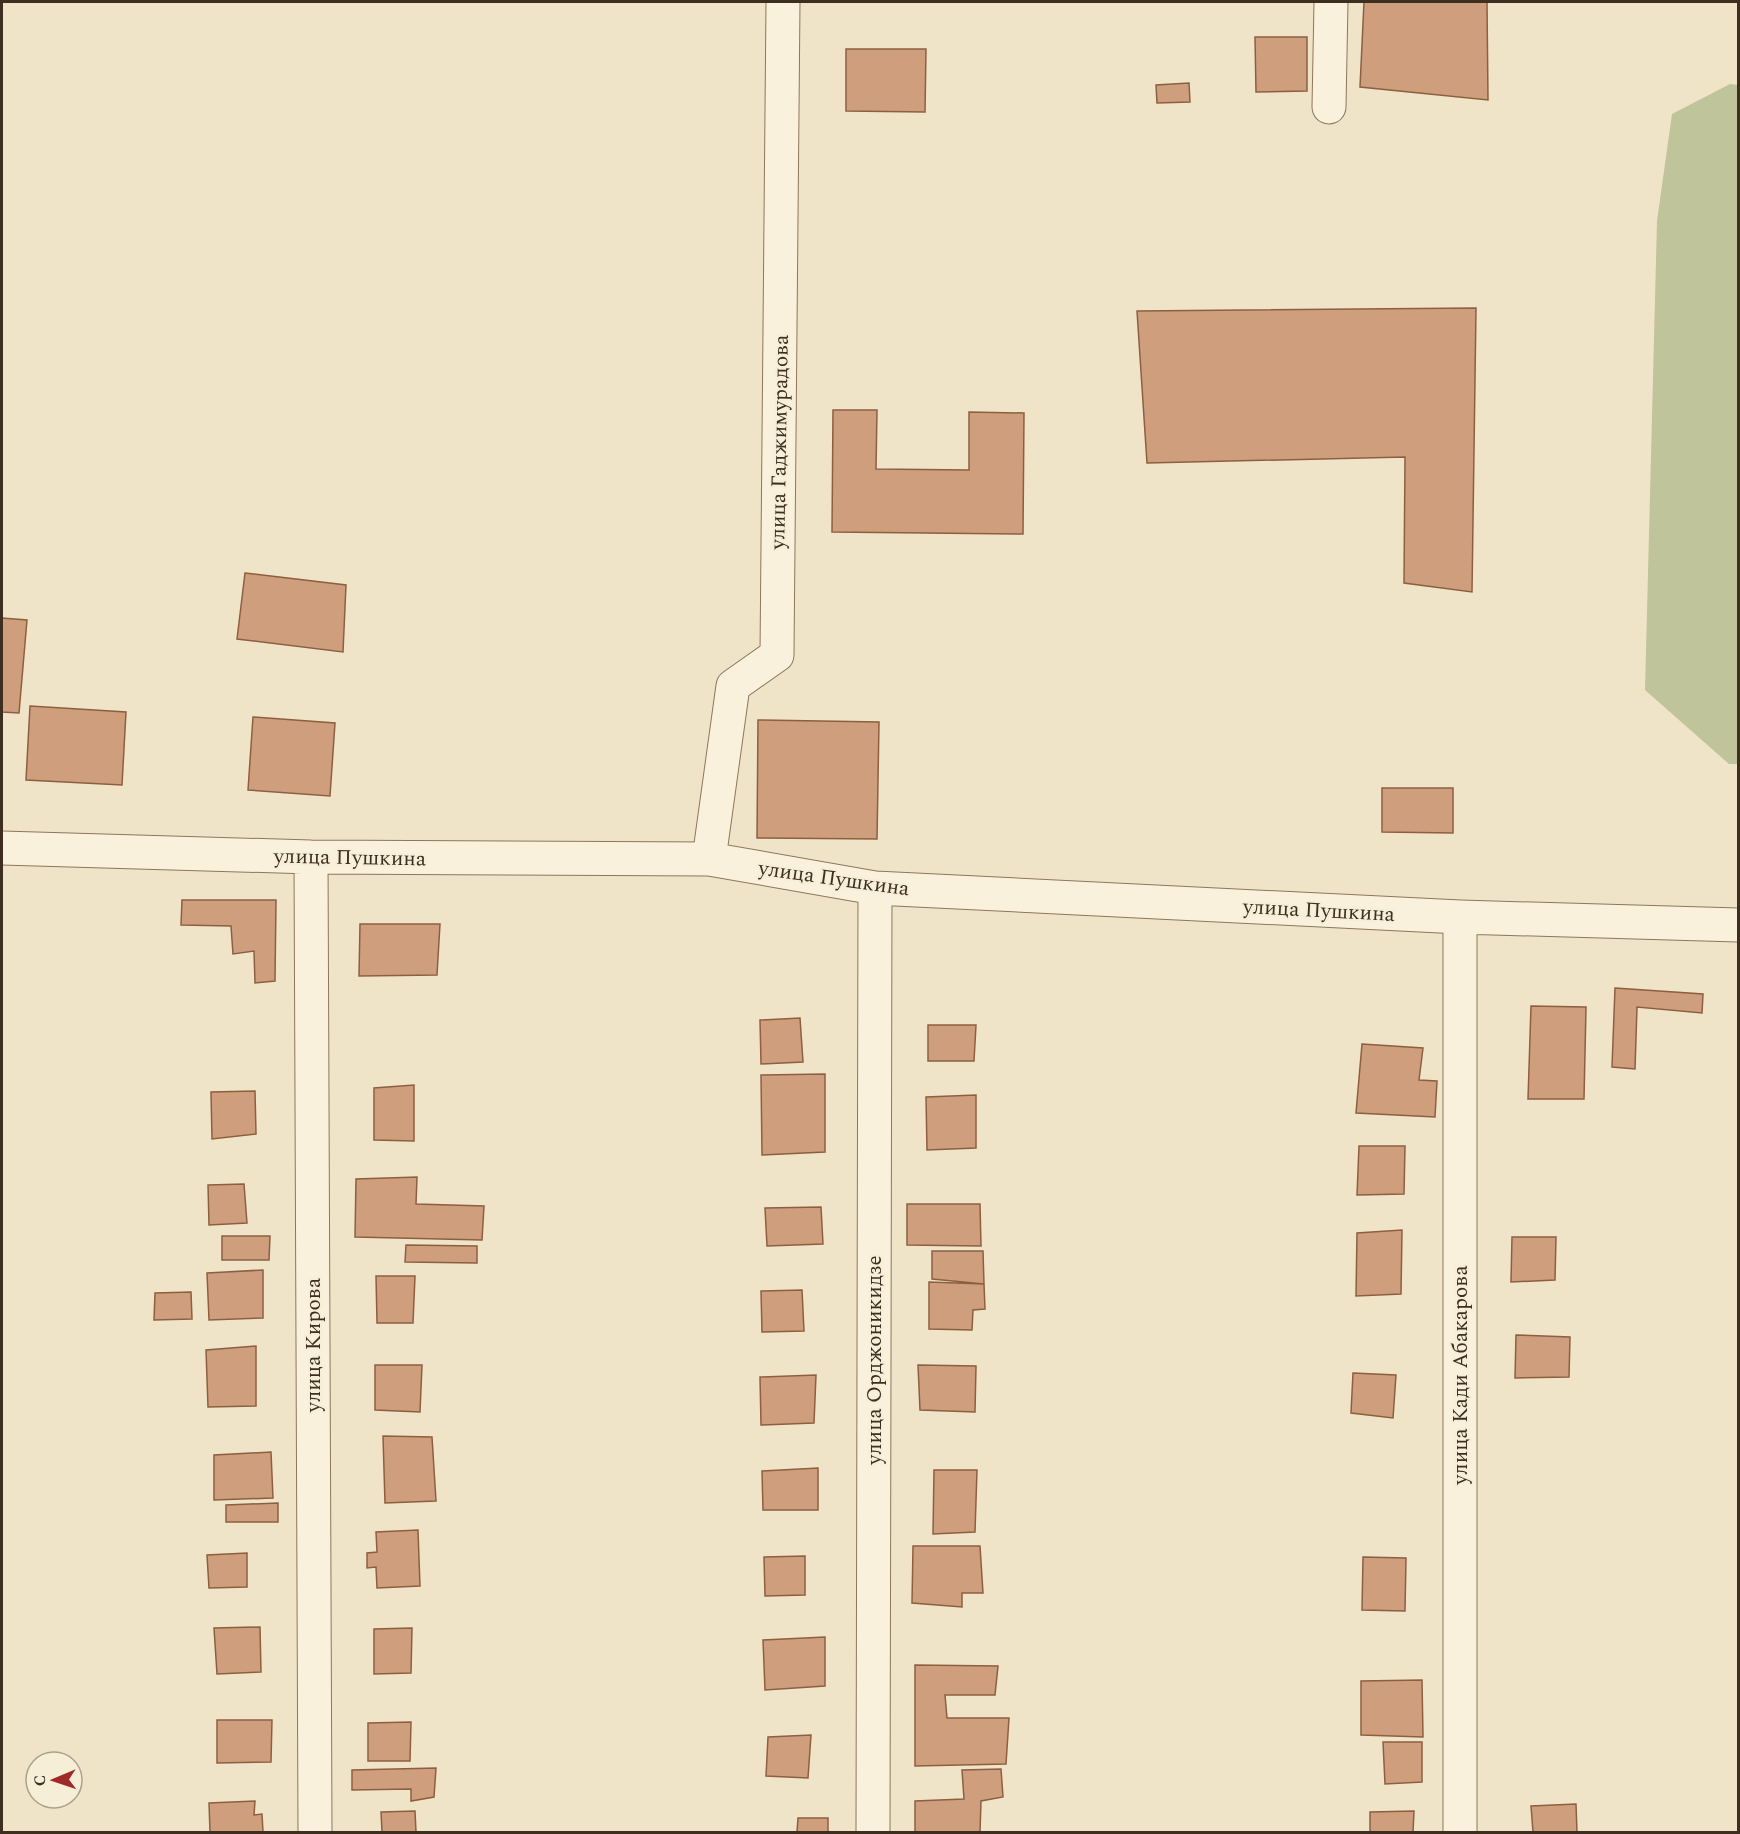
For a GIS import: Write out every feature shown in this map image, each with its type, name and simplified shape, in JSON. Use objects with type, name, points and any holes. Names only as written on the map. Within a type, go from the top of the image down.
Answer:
[{"type":"street","name":"улица Гаджимурадова","points":[[709,859],[733,686],[777,655],[783,2]]},
{"type":"street","points":[[1329,107],[1330,2]]},
{"type":"street","name":"улица Пушкина","points":[[2,848],[311,857],[709,859],[875,888],[1460,917],[1738,925]]},
{"type":"street","name":"улица Кирова","points":[[311,857],[315,1833]]},
{"type":"street","name":"улица Орджоникидзе","points":[[873,1833],[875,888]]},
{"type":"street","name":"улица Кади Абакарова","points":[[1460,917],[1460,1833]]},
{"type":"green space","points":[[1730,84],[1738,85],[1738,764],[1729,764],[1645,690],[1657,221],[1672,114]]},
{"type":"building","points":[[1364,2],[1487,2],[1488,100],[1360,87]]},
{"type":"building","points":[[1255,37],[1307,37],[1307,91],[1256,92]]},
{"type":"building","points":[[846,49],[926,49],[925,112],[846,111]]},
{"type":"building","points":[[1189,83],[1190,102],[1157,103],[1156,85]]},
{"type":"building","points":[[1476,308],[1472,592],[1404,583],[1405,457],[1147,463],[1137,311]]},
{"type":"building","points":[[833,410],[877,410],[876,469],[969,470],[969,412],[1024,413],[1023,534],[832,532]]},
{"type":"building","points":[[245,573],[346,585],[343,652],[237,639]]},
{"type":"building","points":[[2,618],[27,620],[19,713],[2,712]]},
{"type":"building","points":[[30,706],[126,712],[122,785],[26,780]]},
{"type":"building","points":[[253,717],[335,723],[330,796],[248,790]]},
{"type":"building","points":[[758,720],[879,722],[877,839],[757,838]]},
{"type":"building","points":[[1382,788],[1453,788],[1453,833],[1382,832]]},
{"type":"building","points":[[182,900],[276,900],[275,981],[255,983],[254,951],[233,954],[231,926],[181,925]]},
{"type":"building","points":[[360,924],[440,924],[437,975],[359,976]]},
{"type":"building","points":[[1615,988],[1703,994],[1702,1013],[1637,1007],[1635,1069],[1612,1067]]},
{"type":"building","points":[[1531,1006],[1586,1007],[1584,1099],[1528,1099]]},
{"type":"building","points":[[800,1018],[803,1062],[761,1064],[760,1020]]},
{"type":"building","points":[[928,1025],[976,1025],[974,1061],[928,1061]]},
{"type":"building","points":[[1362,1044],[1423,1048],[1419,1080],[1437,1081],[1435,1117],[1356,1113]]},
{"type":"building","points":[[825,1074],[825,1152],[762,1155],[761,1075]]},
{"type":"building","points":[[414,1085],[414,1141],[374,1140],[374,1088]]},
{"type":"building","points":[[255,1091],[256,1134],[212,1139],[211,1092]]},
{"type":"building","points":[[976,1095],[976,1148],[927,1150],[926,1097]]},
{"type":"building","points":[[1359,1146],[1405,1146],[1404,1194],[1357,1195]]},
{"type":"building","points":[[417,1177],[416,1204],[484,1206],[482,1240],[355,1237],[356,1179]]},
{"type":"building","points":[[244,1184],[247,1223],[209,1225],[208,1185]]},
{"type":"building","points":[[907,1204],[980,1204],[981,1246],[907,1245]]},
{"type":"building","points":[[821,1207],[823,1244],[767,1246],[765,1208]]},
{"type":"building","points":[[1402,1230],[1401,1294],[1356,1296],[1357,1233]]},
{"type":"building","points":[[222,1236],[270,1236],[269,1260],[222,1260]]},
{"type":"building","points":[[1512,1237],[1556,1237],[1555,1280],[1511,1282]]},
{"type":"building","points":[[406,1245],[477,1246],[477,1263],[405,1262]]},
{"type":"building","points":[[932,1251],[983,1251],[984,1284],[932,1279]]},
{"type":"building","points":[[263,1270],[263,1318],[209,1320],[207,1273]]},
{"type":"building","points":[[376,1276],[415,1276],[413,1323],[377,1323]]},
{"type":"building","points":[[929,1282],[984,1284],[985,1309],[973,1310],[972,1330],[929,1329]]},
{"type":"building","points":[[802,1290],[804,1331],[762,1332],[761,1291]]},
{"type":"building","points":[[191,1292],[192,1319],[154,1320],[155,1293]]},
{"type":"building","points":[[1516,1335],[1570,1337],[1569,1377],[1515,1378]]},
{"type":"building","points":[[256,1346],[256,1406],[208,1407],[206,1350]]},
{"type":"building","points":[[375,1365],[422,1365],[420,1412],[375,1410]]},
{"type":"building","points":[[918,1365],[976,1366],[975,1412],[920,1410]]},
{"type":"building","points":[[1353,1373],[1396,1375],[1393,1418],[1351,1413]]},
{"type":"building","points":[[816,1375],[814,1423],[761,1425],[760,1377]]},
{"type":"building","points":[[383,1436],[432,1437],[436,1501],[385,1503]]},
{"type":"building","points":[[271,1452],[273,1498],[214,1500],[214,1455]]},
{"type":"building","points":[[818,1468],[818,1510],[763,1510],[762,1471]]},
{"type":"building","points":[[934,1470],[977,1470],[975,1532],[933,1534]]},
{"type":"building","points":[[278,1503],[278,1522],[226,1522],[226,1505]]},
{"type":"building","points":[[418,1530],[420,1586],[377,1588],[376,1567],[367,1568],[367,1553],[377,1552],[376,1532]]},
{"type":"building","points":[[913,1546],[980,1546],[983,1593],[962,1593],[962,1607],[912,1603]]},
{"type":"building","points":[[247,1553],[247,1587],[209,1588],[207,1555]]},
{"type":"building","points":[[805,1556],[805,1595],[765,1596],[764,1557]]},
{"type":"building","points":[[1363,1557],[1406,1558],[1405,1611],[1362,1610]]},
{"type":"building","points":[[260,1627],[261,1672],[217,1674],[214,1628]]},
{"type":"building","points":[[412,1628],[411,1673],[374,1674],[374,1629]]},
{"type":"building","points":[[825,1637],[825,1686],[765,1690],[763,1640]]},
{"type":"building","points":[[915,1665],[998,1666],[995,1695],[945,1695],[947,1718],[1009,1718],[1006,1764],[915,1766]]},
{"type":"building","points":[[1422,1680],[1423,1737],[1361,1735],[1361,1681]]},
{"type":"building","points":[[217,1720],[272,1720],[271,1762],[217,1763]]},
{"type":"building","points":[[411,1722],[410,1761],[368,1761],[368,1723]]},
{"type":"building","points":[[811,1735],[808,1778],[766,1776],[768,1737]]},
{"type":"building","points":[[1383,1742],[1422,1742],[1422,1782],[1385,1784]]},
{"type":"building","points":[[436,1768],[434,1797],[411,1801],[411,1789],[352,1790],[352,1770]]},
{"type":"building","points":[[1001,1769],[1003,1797],[981,1801],[980,1832],[915,1832],[915,1801],[964,1799],[962,1770]]},
{"type":"building","points":[[255,1801],[254,1815],[262,1814],[263,1832],[210,1832],[209,1803]]},
{"type":"building","points":[[1576,1804],[1577,1832],[1533,1832],[1531,1806]]},
{"type":"building","points":[[415,1811],[416,1832],[382,1832],[381,1812]]},
{"type":"building","points":[[1414,1811],[1413,1832],[1370,1832],[1370,1812]]},
{"type":"building","points":[[798,1818],[828,1818],[828,1832],[797,1832]]}]
